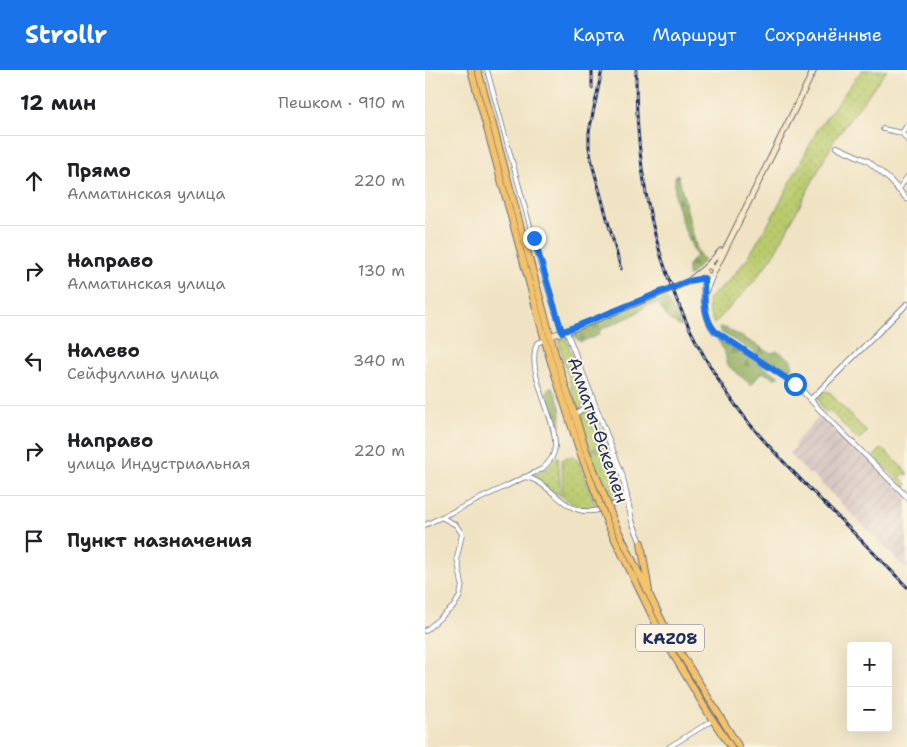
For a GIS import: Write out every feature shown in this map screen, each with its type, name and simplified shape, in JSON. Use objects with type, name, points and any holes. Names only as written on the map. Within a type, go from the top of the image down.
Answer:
[{"type":"highway","name":"Алматы-Өскемен","points":[[471,70],[580,452],[601,497]]},
{"type":"highway","name":"Алматы-Өскемен","points":[[478,70],[547,338],[575,414],[601,497],[650,613],[731,747]]},
{"type":"highway","name":"Алматы-Өскемен","points":[[611,523],[667,631],[739,747]]},
{"type":"highway","points":[[641,543],[649,597]]},
{"type":"main road","points":[[547,338],[708,273],[726,245],[814,70]]},
{"type":"main road","points":[[689,281],[708,273],[726,245]]},
{"type":"street","points":[[487,70],[541,266],[564,331],[622,474],[633,521],[641,543]]},
{"type":"street","points":[[901,132],[907,124]]},
{"type":"street","points":[[883,129],[901,132],[907,140]]},
{"type":"street","points":[[837,147],[869,161],[907,199]]},
{"type":"street","points":[[898,190],[907,178]]},
{"type":"street","points":[[705,295],[708,273]]},
{"type":"street","points":[[708,273],[705,295],[707,316],[715,331],[798,386],[907,497]]},
{"type":"street","points":[[811,399],[907,304]]},
{"type":"street","points":[[425,525],[548,464],[553,456],[555,447],[554,436],[540,388],[534,357],[537,343],[547,338]]},
{"type":"street","points":[[575,414],[593,402]]},
{"type":"street","points":[[524,477],[533,480],[576,510],[588,513],[599,510]]},
{"type":"street","points":[[612,505],[621,501],[627,495]]},
{"type":"street","points":[[425,630],[458,602],[462,590],[457,558],[462,534],[456,525],[441,517]]},
{"type":"street","points":[[669,747],[713,720]]},
{"type":"shaded area","points":[[821,415],[907,497],[907,570],[812,474],[808,474],[789,453],[796,447],[795,443]]},
{"type":"green space","points":[[862,70],[887,70],[835,139],[773,256],[751,285],[714,324],[709,312],[708,299],[728,281],[747,259],[771,219],[818,129]]},
{"type":"green space","points":[[678,174],[697,250],[704,261],[688,277],[688,265],[696,256],[684,228],[675,199],[675,176]]},
{"type":"green space","points":[[664,296],[683,322],[684,324],[681,327],[668,319],[658,303],[646,306],[634,315],[600,330],[599,335],[580,342],[575,337],[576,331],[581,327],[655,297]]},
{"type":"green space","points":[[719,328],[726,328],[771,353],[778,351],[791,360],[793,368],[789,372],[781,369],[721,332]]},
{"type":"green space","points":[[562,338],[566,339],[587,392],[587,400],[581,408],[577,409],[559,343]]},
{"type":"green space","points":[[717,338],[780,377],[774,378],[762,372],[751,385],[726,364],[725,354]]},
{"type":"green space","points":[[550,388],[553,388],[561,411],[560,425],[556,426],[546,393]]},
{"type":"green space","points":[[823,389],[830,392],[867,432],[858,440],[829,410],[826,412],[821,408],[818,396]]},
{"type":"green space","points":[[589,410],[593,413],[606,446],[590,450],[581,423],[583,414]]},
{"type":"green space","points":[[607,447],[622,485],[620,495],[609,503],[590,452]]},
{"type":"green space","points":[[882,448],[907,472],[907,475],[905,473],[900,477],[907,484],[906,488],[874,456]]},
{"type":"green space","points":[[558,456],[561,496],[531,477],[546,469]]},
{"type":"green space","points":[[573,456],[579,461],[596,505],[583,508],[563,497],[562,460]]},
{"type":"railway","points":[[592,70],[592,88]]},
{"type":"railway","points":[[602,70],[589,132],[589,148],[621,269]]},
{"type":"railway","points":[[636,70],[637,119],[642,166],[650,212],[661,257],[677,300],[697,343],[721,383],[757,433],[907,587]]},
{"type":"route","points":[[534,238],[562,332],[689,281],[704,278],[705,310],[709,322],[715,331],[795,384]]}]
